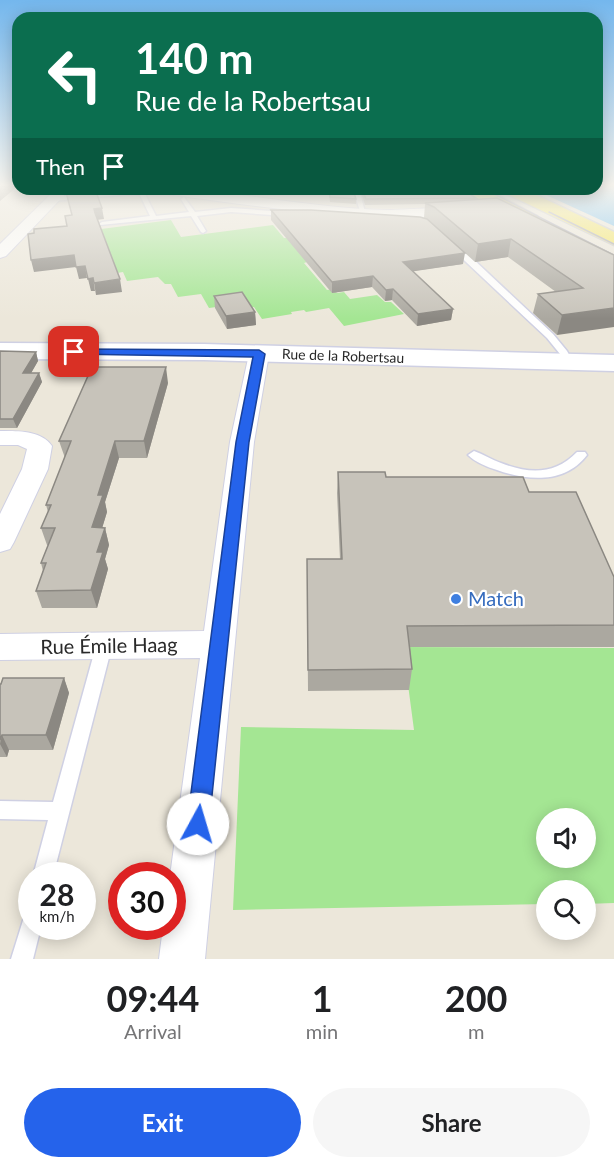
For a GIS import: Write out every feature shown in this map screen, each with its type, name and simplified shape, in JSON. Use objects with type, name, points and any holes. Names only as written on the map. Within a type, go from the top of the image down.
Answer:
[{"type":"main road","points":[[590,230],[614,239]]},
{"type":"main road","name":"Rue de la Robertsau","points":[[0,351],[259,354],[614,363]]},
{"type":"street","points":[[9,244],[23,230]]},
{"type":"street","points":[[182,959],[242,442],[259,354]]},
{"type":"street","points":[[0,438],[22,438],[40,446],[35,469],[0,542]]},
{"type":"street","name":"Rue Émile Haag","points":[[0,647],[219,644]]},
{"type":"lane","points":[[448,241],[550,336],[568,362]]},
{"type":"lane","points":[[474,455],[495,468],[526,473],[567,468],[581,455]]},
{"type":"lane","points":[[47,862],[104,646]]},
{"type":"lane","points":[[0,810],[60,811]]},
{"type":"lane","points":[[22,959],[27,940]]},
{"type":"green space","points":[[101,230],[177,230],[181,237],[237,230],[277,230],[284,238],[296,237],[310,261],[304,263],[327,290],[333,289],[337,293],[344,292],[350,299],[377,295],[385,302],[391,302],[404,314],[344,326],[329,308],[291,312],[292,314],[262,319],[254,307],[248,308],[245,303],[209,308],[201,294],[178,297],[171,284],[165,284],[158,277],[127,281],[123,272],[117,273]]},
{"type":"green space","points":[[403,647],[614,648],[614,903],[596,904],[596,880],[536,880],[536,904],[233,910],[241,727],[414,730]]},
{"type":"building","points":[[34,230],[101,230],[120,279],[94,283],[93,278],[88,279],[85,266],[76,267],[74,255],[31,260],[28,234],[34,233]]},
{"type":"building","points":[[288,230],[439,230],[465,253],[403,262],[453,309],[418,314],[393,289],[386,290],[373,276],[332,282]]},
{"type":"building","points":[[461,230],[562,230],[614,255],[614,308],[562,315],[538,294],[583,288],[511,239],[478,244]]},
{"type":"building","points":[[242,292],[255,312],[226,316],[214,296]]},
{"type":"building","points":[[0,351],[36,352],[23,373],[39,373],[13,419],[0,419]]},
{"type":"building","points":[[92,367],[166,367],[144,441],[115,441],[98,495],[103,495],[92,527],[105,528],[97,552],[103,552],[91,590],[36,591],[46,563],[41,563],[55,528],[41,528],[51,505],[46,505],[71,441],[59,441]]},
{"type":"building","name":"Match","points":[[338,472],[385,472],[386,477],[523,477],[529,492],[576,492],[614,577],[614,625],[407,626],[412,669],[308,670],[307,559],[342,559]]},
{"type":"building","points":[[3,678],[64,678],[46,735],[2,735],[0,740],[0,684]]},
{"type":"tram line","points":[[564,230],[614,255]]},
{"type":"tram line","points":[[585,230],[614,244]]},
{"type":"place","name":"Match","points":[[456,599]]},
{"type":"route","points":[[74,352],[259,354],[242,442],[198,824]]}]
